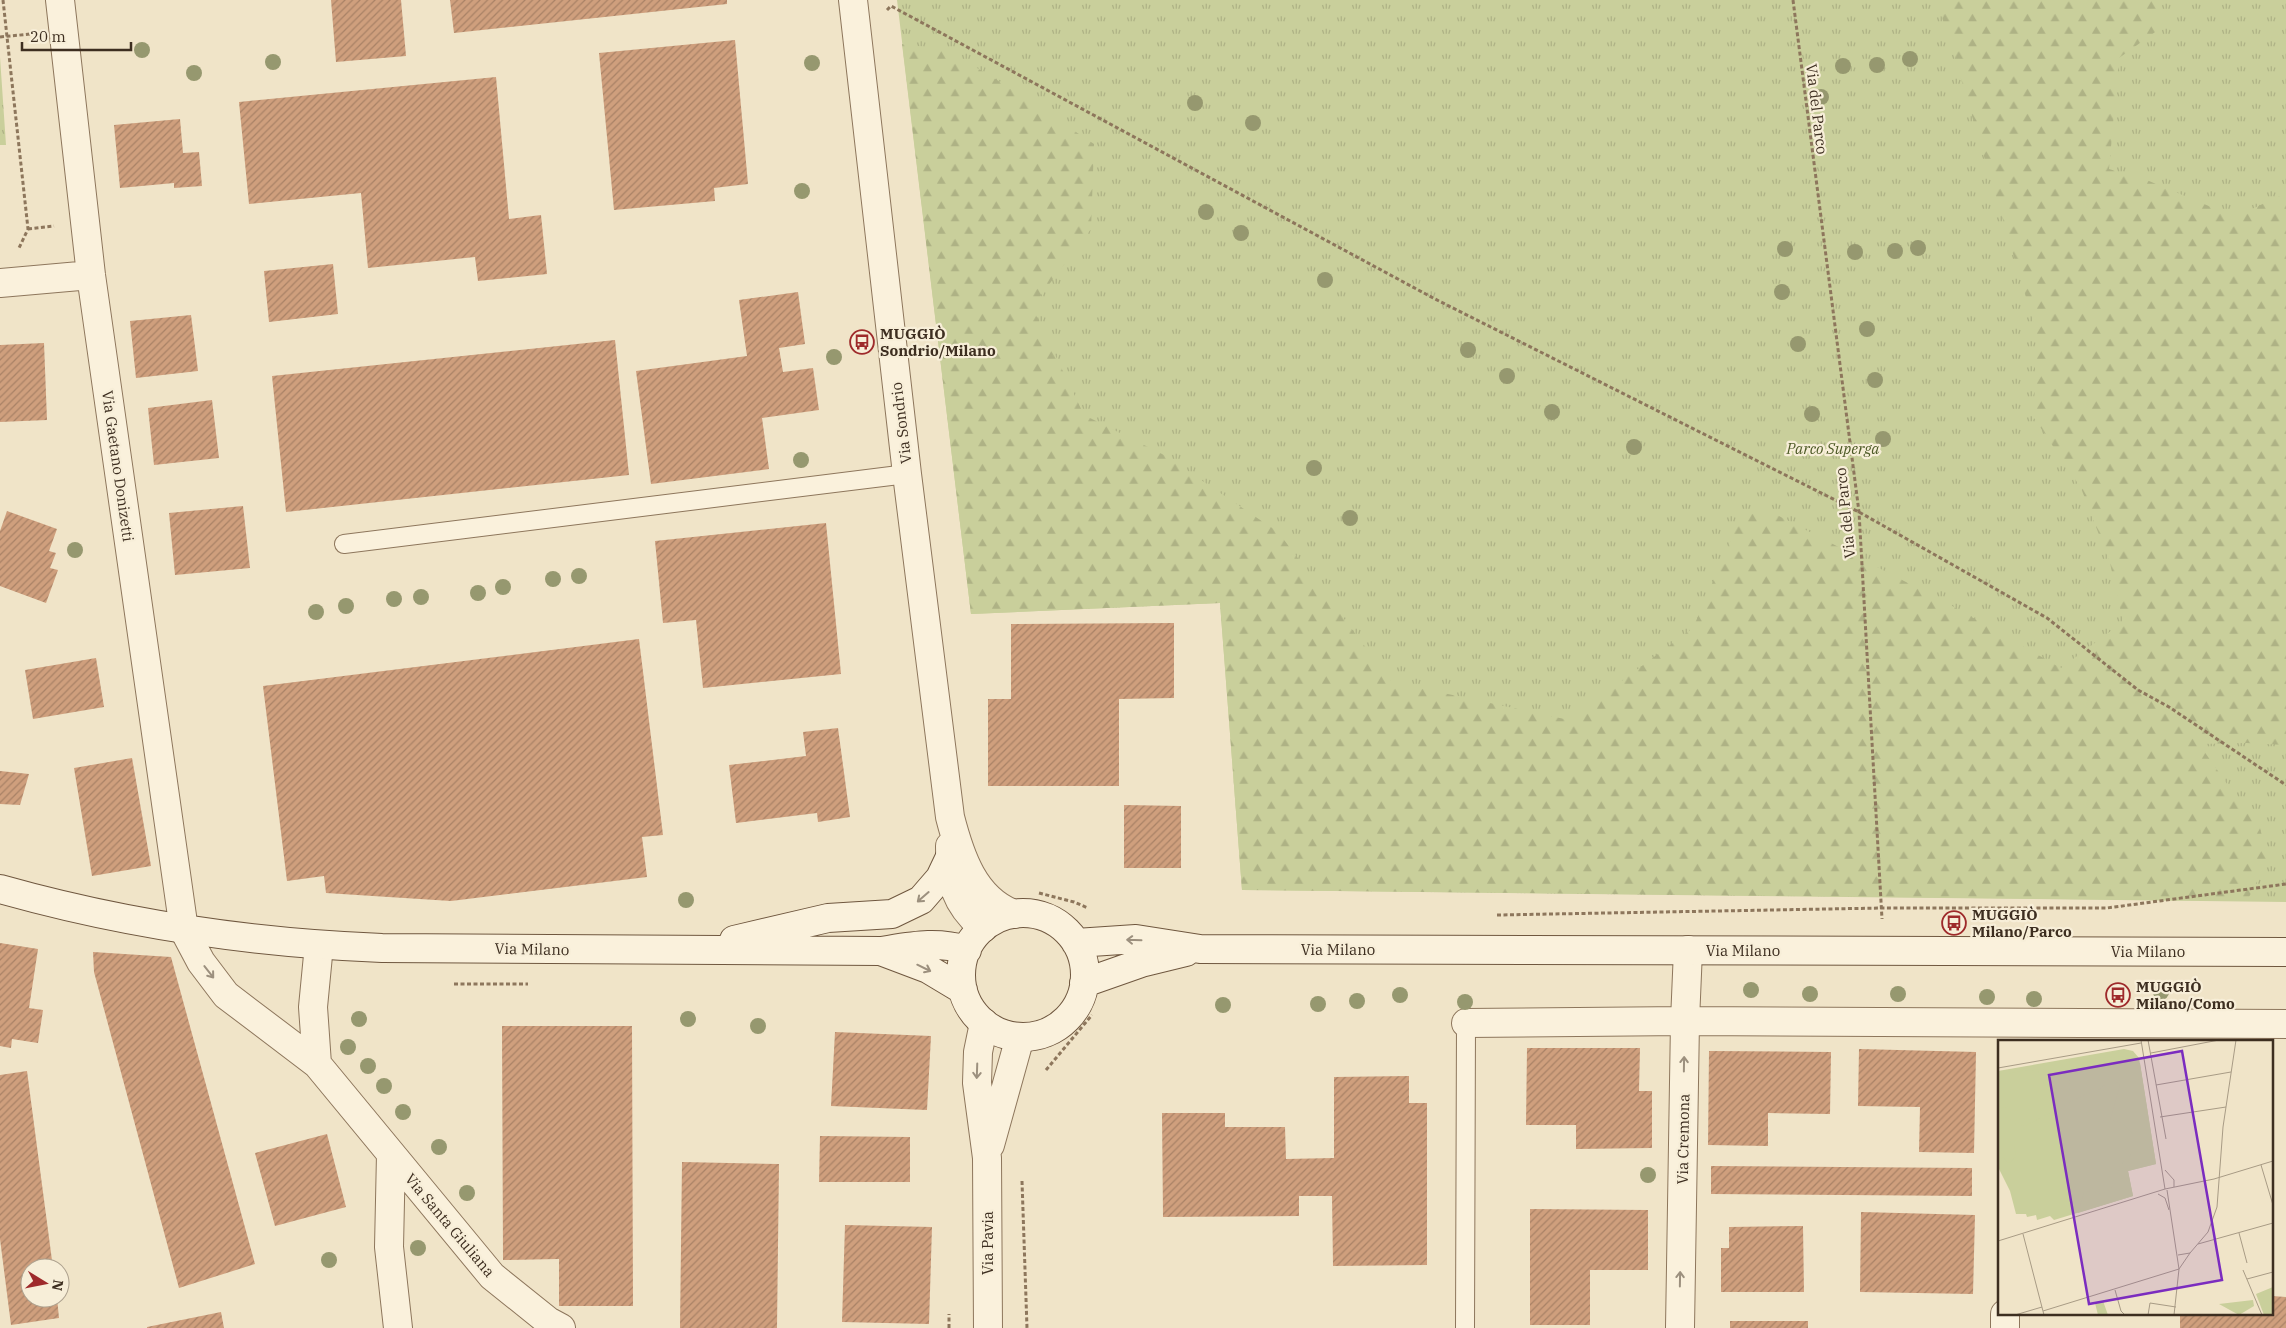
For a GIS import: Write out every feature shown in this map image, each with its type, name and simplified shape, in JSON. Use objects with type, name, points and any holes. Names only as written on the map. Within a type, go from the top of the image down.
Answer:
[{"type":"street","name":"Via Gaetano Donizetti","points":[[60,0],[91,275],[184,930]]},
{"type":"street","name":"Via Sondrio","points":[[852,0],[907,474],[950,817]]},
{"type":"street","points":[[1,282],[91,275]]},
{"type":"street","points":[[950,817],[950,857],[954,890],[960,905],[968,915],[975,939]]},
{"type":"street","points":[[950,817],[960,850],[976,884],[989,901],[1014,914]]},
{"type":"street","points":[[686,951],[828,918],[892,914],[921,900],[940,878],[950,857]]},
{"type":"street","name":"Via Milano","points":[[0,889],[55,905],[184,930],[319,945],[382,948],[882,951]]},
{"type":"street","points":[[1014,914],[1043,916],[1056,923],[1076,943],[1083,962],[1084,983],[1078,1002],[1067,1019],[1050,1031],[1031,1036],[1020,1037],[1001,1033],[984,1023],[970,1008],[963,990],[962,965],[975,939],[998,919],[1014,914]]},
{"type":"street","name":"Via Santa Giuliana","points":[[184,930],[201,962],[226,995],[317,1064],[492,1276],[548,1321],[561,1328]]},
{"type":"street","points":[[882,951],[923,944],[947,944],[975,939]]},
{"type":"street","points":[[1076,943],[1136,940],[1200,949]]},
{"type":"street","points":[[317,1064],[313,1007],[319,945]]},
{"type":"street","points":[[1084,983],[1141,964],[1200,949]]},
{"type":"street","name":"Via Milano","points":[[1200,949],[2286,952]]},
{"type":"street","name":"Via Cremona","points":[[1680,1328],[1688,950]]},
{"type":"street","points":[[882,951],[928,969],[963,990]]},
{"type":"street","points":[[1466,1023],[1685,1021],[2006,1032],[2286,1024]]},
{"type":"street","name":"Via Pavia","points":[[984,1023],[978,1052],[977,1083],[987,1158],[988,1328]]},
{"type":"street","name":"Via Pavia","points":[[987,1158],[1020,1037]]},
{"type":"street","name":"Via Santa Giuliana","points":[[391,1154],[389,1246],[398,1328]]},
{"type":"lane","points":[[344,544],[907,474]]},
{"type":"lane","points":[[1465,1328],[1466,1023]]},
{"type":"path","points":[[1,282],[28,229],[2,0]]},
{"type":"path","name":"Via del Parco","points":[[1793,0],[1859,512],[1882,908]]},
{"type":"path","points":[[885,6],[885,12],[891,6],[1435,299],[1859,512],[2047,618],[2138,690],[2169,707],[2286,785]]},
{"type":"path","points":[[1488,915],[1882,908],[2107,908],[2286,884]]},
{"type":"path","points":[[1031,891],[1074,902],[1093,910]]},
{"type":"path","points":[[469,984],[525,984]]},
{"type":"path","points":[[1045,1072],[1095,1013]]},
{"type":"path","points":[[1022,1180],[1027,1328]]},
{"type":"path","points":[[949,1314],[949,1328]]},
{"type":"green space","name":"Parco Superga","points":[[897,0],[2286,0],[2286,902],[1242,890],[1220,603],[971,614]]},
{"type":"green space","points":[[1936,0],[2163,0],[2158,30],[2119,58],[2109,169],[2149,181],[2235,217],[2286,193],[2286,745],[2246,743],[2199,744],[2227,784],[2258,820],[2268,860],[2247,901],[1242,890],[1220,603],[971,614],[902,44],[947,50],[1002,83],[1094,144],[1091,229],[1032,307],[1084,415],[1164,455],[1278,532],[1392,682],[1569,720],[1693,628],[1742,514],[1773,513],[1954,607],[2061,668],[2123,622],[2110,563],[2081,488],[2034,418],[2036,331]]},
{"type":"green space","points":[[0,57],[6,145],[0,145]]},
{"type":"building","points":[[331,0],[401,0],[406,56],[336,62]]},
{"type":"building","points":[[450,0],[727,0],[727,4],[454,33]]},
{"type":"building","points":[[735,40],[748,184],[714,188],[715,201],[614,210],[599,53]]},
{"type":"building","points":[[496,77],[509,219],[541,215],[547,274],[478,281],[475,257],[368,268],[361,193],[249,204],[239,102]]},
{"type":"building","points":[[180,119],[183,153],[199,152],[202,186],[174,188],[174,183],[120,188],[114,125]]},
{"type":"building","points":[[333,264],[338,314],[269,322],[264,271]]},
{"type":"building","points":[[798,292],[805,344],[779,348],[783,372],[813,368],[819,410],[762,418],[769,469],[651,484],[636,371],[747,356],[739,300]]},
{"type":"building","points":[[191,315],[198,371],[136,378],[130,321]]},
{"type":"building","points":[[615,340],[629,475],[286,512],[272,376]]},
{"type":"building","points":[[44,343],[47,420],[0,422],[0,345]]},
{"type":"building","points":[[212,400],[219,458],[154,465],[148,408]]},
{"type":"building","points":[[243,506],[250,568],[175,575],[169,513]]},
{"type":"building","points":[[7,511],[57,529],[49,551],[56,553],[50,568],[58,570],[46,603],[0,586],[0,531]]},
{"type":"building","points":[[826,523],[841,674],[703,688],[696,620],[663,623],[655,541]]},
{"type":"building","points":[[1174,623],[1174,698],[1119,699],[1119,786],[988,786],[988,699],[1011,699],[1011,624]]},
{"type":"building","points":[[639,639],[663,835],[642,837],[647,877],[451,901],[326,893],[324,876],[287,881],[263,686]]},
{"type":"building","points":[[96,658],[104,707],[33,719],[25,670]]},
{"type":"building","points":[[838,728],[850,817],[818,822],[817,813],[736,823],[729,765],[806,756],[803,732]]},
{"type":"building","points":[[132,758],[151,866],[92,876],[74,768]]},
{"type":"building","points":[[0,771],[29,774],[20,805],[0,804]]},
{"type":"building","points":[[1124,805],[1181,806],[1181,868],[1124,868]]},
{"type":"building","points":[[0,943],[38,949],[29,1008],[43,1010],[38,1043],[12,1039],[11,1048],[0,1046]]},
{"type":"building","points":[[93,952],[171,957],[255,1264],[179,1288],[94,972]]},
{"type":"building","points":[[502,1026],[632,1026],[633,1306],[559,1306],[559,1259],[503,1260]]},
{"type":"building","points":[[835,1032],[931,1036],[927,1110],[831,1106]]},
{"type":"building","points":[[1527,1048],[1640,1048],[1639,1091],[1652,1091],[1652,1148],[1576,1149],[1576,1125],[1526,1125]]},
{"type":"building","points":[[1859,1049],[1976,1052],[1974,1153],[1919,1152],[1920,1107],[1858,1106]]},
{"type":"building","points":[[1709,1051],[1831,1052],[1830,1114],[1768,1113],[1768,1146],[1708,1145]]},
{"type":"building","points":[[27,1071],[52,1258],[20,1258],[20,1308],[58,1308],[59,1318],[11,1325],[0,1239],[0,1075]]},
{"type":"building","points":[[1409,1076],[1409,1103],[1427,1103],[1427,1265],[1333,1266],[1332,1196],[1299,1196],[1299,1216],[1163,1217],[1162,1113],[1225,1113],[1225,1127],[1285,1127],[1286,1159],[1334,1158],[1334,1077]]},
{"type":"building","points":[[327,1134],[346,1207],[275,1226],[255,1153]]},
{"type":"building","points":[[820,1136],[910,1137],[910,1182],[819,1182]]},
{"type":"building","points":[[682,1162],[779,1164],[777,1328],[680,1328]]},
{"type":"building","points":[[1711,1166],[1972,1168],[1972,1196],[1711,1194]]},
{"type":"building","points":[[1530,1209],[1648,1210],[1648,1270],[1590,1270],[1590,1325],[1530,1325]]},
{"type":"building","points":[[1861,1212],[1975,1215],[1973,1294],[1860,1292]]},
{"type":"building","points":[[845,1225],[932,1227],[929,1324],[842,1322]]},
{"type":"building","points":[[1803,1226],[1804,1292],[1721,1292],[1721,1248],[1729,1248],[1729,1227]]},
{"type":"building","points":[[2274,1296],[2286,1297],[2286,1328],[2180,1328],[2180,1316],[2274,1316]]},
{"type":"building","points":[[221,1312],[224,1328],[147,1328],[147,1327]]},
{"type":"building","points":[[1730,1321],[1808,1321],[1808,1328],[1730,1328]]},
{"type":"place","name":"MUGGIÒ Sondrio/Milano","points":[[862,342]]},
{"type":"place","name":"MUGGIÒ Milano/Parco","points":[[1954,923]]},
{"type":"place","name":"MUGGIÒ Milano/Como","points":[[2118,995]]}]
